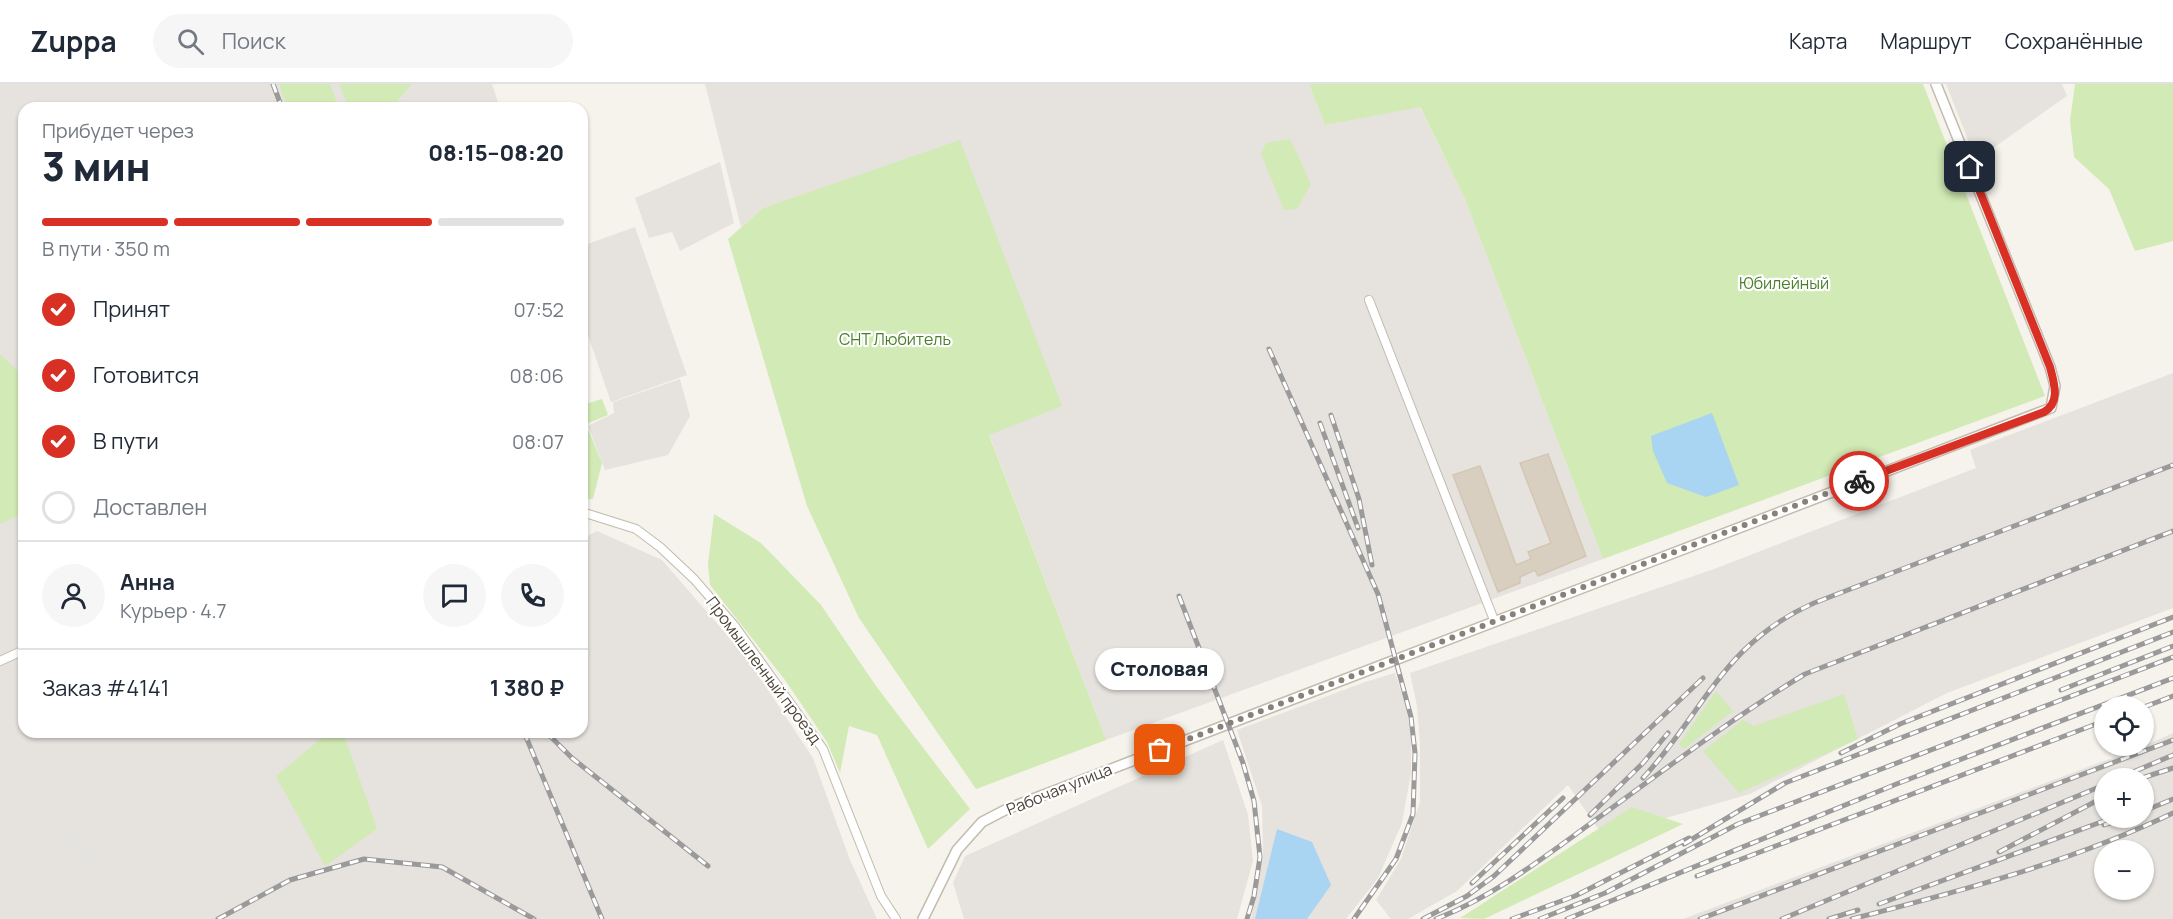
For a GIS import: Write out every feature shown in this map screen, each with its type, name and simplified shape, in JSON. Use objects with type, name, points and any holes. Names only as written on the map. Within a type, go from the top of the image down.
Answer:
[{"type":"street","name":"Рабочая улица","points":[[923,919],[957,850],[982,822],[1007,809],[1494,620],[2051,408],[2055,386],[2050,367],[1936,84]]},
{"type":"street","points":[[1369,300],[1494,620]]},
{"type":"street","name":"Промышленный проезд","points":[[588,514],[629,526],[660,547],[694,579],[734,625],[824,748],[881,896],[896,919]]},
{"type":"street","points":[[0,661],[18,653]]},
{"type":"shaded area","points":[[0,84],[492,84],[498,102],[18,102],[18,738],[588,738],[588,536],[597,531],[662,560],[746,657],[813,758],[850,860],[877,919],[0,919]]},
{"type":"shaded area","points":[[705,84],[1309,84],[1325,125],[1419,106],[1465,199],[1603,559],[1106,740],[989,434],[1061,406],[960,141],[763,208],[741,227]]},
{"type":"shaded area","points":[[1946,84],[2062,84],[2067,96],[1976,160]]},
{"type":"shaded area","points":[[720,162],[734,223],[680,251],[672,232],[649,238],[635,198]]},
{"type":"shaded area","points":[[635,227],[687,375],[611,402],[588,335],[588,244]]},
{"type":"shaded area","points":[[2173,373],[2173,608],[1947,693],[1750,794],[1603,836],[1568,785],[1457,891],[1408,919],[1391,919],[1376,900],[1401,859],[1420,802],[1420,743],[1417,706],[1410,673],[1714,569],[1976,468],[1970,450]]},
{"type":"shaded area","points":[[680,379],[690,416],[668,455],[605,470],[588,426],[614,413],[613,402]]},
{"type":"shaded area","points":[[1395,673],[1407,710],[1411,738],[1411,773],[1402,823],[1378,878],[1346,919],[1251,919],[1263,856],[1262,806],[1237,730]]},
{"type":"shaded area","points":[[1113,701],[1122,725],[1105,732],[1096,707]]},
{"type":"shaded area","points":[[2173,733],[2173,919],[1683,919],[2117,756],[2154,756],[2154,742]]},
{"type":"shaded area","points":[[1223,740],[1248,815],[1253,861],[1237,919],[964,919],[953,883],[965,856]]},
{"type":"shaded area","points":[[83,827],[102,868],[80,878],[61,838]]},
{"type":"green space","points":[[279,84],[330,84],[337,102],[285,102]]},
{"type":"green space","points":[[339,84],[412,84],[396,102],[346,102]]},
{"type":"green space","name":"Юбилейный","points":[[1309,84],[1923,84],[2045,396],[1603,559],[1465,199],[1420,107],[1325,125]]},
{"type":"green space","points":[[2075,84],[2173,84],[2173,241],[2135,251],[2109,189],[2074,157],[2070,121]]},
{"type":"green space","points":[[1290,139],[1311,184],[1297,209],[1284,210],[1261,154],[1266,143]]},
{"type":"green space","name":"СНТ Любитель","points":[[960,140],[1062,406],[989,435],[1106,740],[976,789],[859,618],[807,506],[728,239],[763,208]]},
{"type":"green space","points":[[0,354],[18,371],[18,516],[0,524]]},
{"type":"green space","points":[[602,399],[608,415],[588,423],[588,403]]},
{"type":"green space","points":[[588,429],[602,463],[593,499],[588,499]]},
{"type":"green space","points":[[714,514],[761,543],[821,605],[876,686],[970,809],[928,849],[877,735],[849,726],[840,773],[827,742],[785,680],[710,585],[708,564]]},
{"type":"green space","points":[[1716,691],[1733,711],[1684,749],[1679,744]]},
{"type":"green space","points":[[1844,694],[1858,739],[1739,793],[1703,751],[1743,720],[1754,726]]},
{"type":"green space","points":[[322,738],[345,738],[377,829],[325,866],[276,776]]},
{"type":"green space","points":[[1632,807],[1683,824],[1484,919],[1460,918]]},
{"type":"water","points":[[1712,413],[1739,485],[1706,497],[1667,483],[1653,451],[1651,436]]},
{"type":"water","points":[[1277,829],[1312,842],[1331,885],[1307,919],[1255,919]]},
{"type":"building","points":[[1548,454],[1586,556],[1538,576],[1535,570],[1520,577],[1520,583],[1498,592],[1453,475],[1480,466],[1516,565],[1531,559],[1528,552],[1551,543],[1520,463]]},
{"type":"railway","points":[[273,84],[280,102]]},
{"type":"railway","points":[[1269,349],[1378,594],[1411,717],[1415,753],[1413,814],[1396,859],[1354,919]]},
{"type":"railway","points":[[1331,415],[1359,499],[1372,565]]},
{"type":"railway","points":[[1320,423],[1358,528]]},
{"type":"railway","points":[[1643,778],[1736,659],[1757,638],[1783,620],[1814,603],[2173,465]]},
{"type":"railway","points":[[1436,919],[1496,889],[1722,729],[1805,674],[2173,531]]},
{"type":"railway","points":[[1179,596],[1243,763],[1254,801],[1260,857],[1254,896],[1247,919]]},
{"type":"railway","points":[[1841,753],[1900,724],[2173,617]]},
{"type":"railway","points":[[1684,844],[1785,783],[2173,632]]},
{"type":"railway","points":[[2061,690],[2173,646]]},
{"type":"railway","points":[[1540,919],[1605,893],[1738,824],[2173,657]]},
{"type":"railway","points":[[1423,919],[1467,896],[1494,876],[1703,678]]},
{"type":"railway","points":[[1567,919],[1899,783],[2173,678]]},
{"type":"railway","points":[[2154,703],[2173,696]]},
{"type":"railway","points":[[1697,876],[2094,725]]},
{"type":"railway","points":[[1590,815],[1643,763],[1668,733]]},
{"type":"railway","points":[[527,738],[602,919]]},
{"type":"railway","points":[[552,738],[572,758],[708,866]]},
{"type":"railway","points":[[1700,919],[2173,740]]},
{"type":"railway","points":[[2142,768],[2173,755]]},
{"type":"railway","points":[[2154,774],[2173,768]]},
{"type":"railway","points":[[1782,919],[2094,789]]},
{"type":"railway","points":[[1472,883],[1563,798]]},
{"type":"railway","points":[[2154,807],[2173,799]]},
{"type":"railway","points":[[1999,852],[2094,802]]},
{"type":"railway","points":[[1852,919],[1934,898],[2055,861],[2173,813]]},
{"type":"railway","points":[[1879,904],[2094,825]]},
{"type":"railway","points":[[1512,919],[1575,896],[1689,838]]},
{"type":"railway","points":[[218,919],[290,880],[364,859],[442,867],[534,919]]},
{"type":"railway","points":[[1829,919],[1858,910]]},
{"type":"way so far","points":[[1160,750],[1672,551],[1859,481]]},
{"type":"place","name":"Столовая","points":[[1160,750]]},
{"type":"route","points":[[1859,481],[2044,412],[2051,408],[2055,399],[2055,386],[2050,367],[1970,167]]}]
